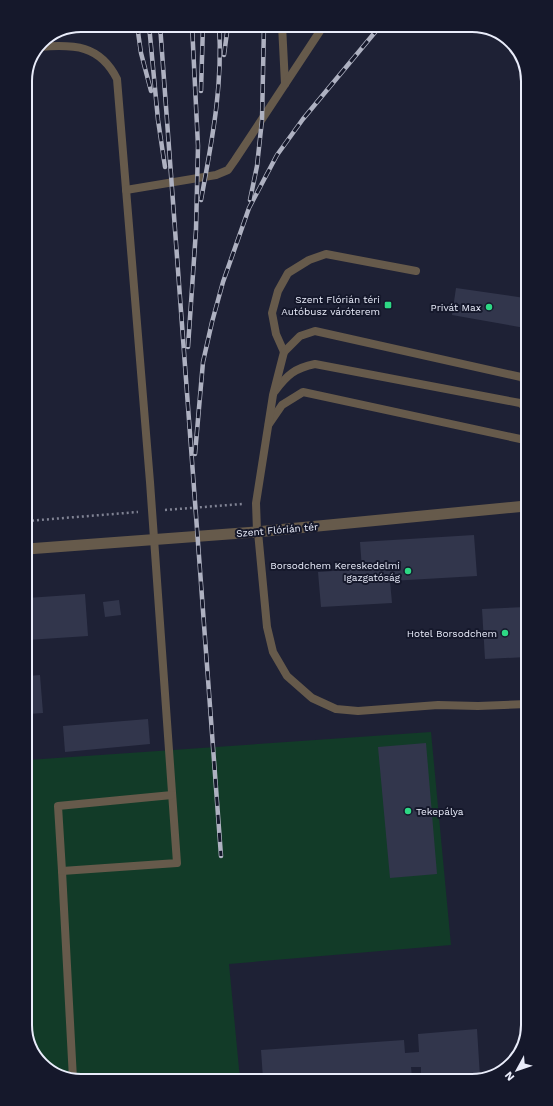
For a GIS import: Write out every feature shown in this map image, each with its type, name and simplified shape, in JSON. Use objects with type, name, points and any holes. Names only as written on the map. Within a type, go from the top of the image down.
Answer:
[{"type":"street","name":"Szent Flórián tér","points":[[32,549],[258,532],[521,506]]},
{"type":"lane","points":[[282,32],[285,84]]},
{"type":"lane","points":[[126,190],[216,175],[228,170],[319,32]]},
{"type":"lane","points":[[46,46],[58,45],[82,48],[102,58],[111,67],[117,79],[154,539],[177,863],[62,871]]},
{"type":"lane","points":[[284,352],[276,334],[272,313],[278,291],[288,273],[309,260],[326,254],[416,271]]},
{"type":"lane","points":[[521,377],[315,331],[300,336],[284,352],[273,395],[256,503],[266,627],[273,652],[287,676],[312,698],[336,709],[358,711],[438,705],[478,706],[521,704]]},
{"type":"lane","points":[[273,395],[284,380],[302,367],[315,364],[521,404]]},
{"type":"lane","points":[[268,426],[282,405],[303,392],[521,439]]},
{"type":"lane","points":[[73,1073],[58,806],[172,795]]},
{"type":"green space","points":[[431,732],[451,945],[229,964],[240,1074],[78,1074],[59,1069],[46,1060],[42,1055],[33,1035],[32,1025],[32,760]]},
{"type":"building","name":"Privát Max","points":[[456,288],[521,297],[521,327],[452,315]]},
{"type":"building","name":"Borsodchem Kereskedelmi Igazgatóság","points":[[474,535],[477,576],[390,581],[392,603],[321,607],[318,572],[362,569],[360,542]]},
{"type":"building","points":[[85,594],[88,636],[32,640],[32,598]]},
{"type":"building","points":[[119,600],[121,615],[105,617],[103,602]]},
{"type":"building","name":"Hotel Borsodchem","points":[[521,607],[521,657],[485,659],[482,609]]},
{"type":"building","points":[[40,675],[43,713],[32,714],[32,676]]},
{"type":"building","points":[[148,719],[150,744],[65,752],[63,726]]},
{"type":"building","name":"Tekepálya","points":[[426,743],[437,874],[390,878],[378,747]]},
{"type":"building","points":[[477,1029],[480,1073],[421,1074],[421,1067],[411,1067],[412,1074],[263,1074],[261,1050],[404,1040],[405,1053],[419,1052],[418,1034]]},
{"type":"railway","points":[[138,32],[141,53],[151,91]]},
{"type":"railway","points":[[150,32],[158,120],[165,167]]},
{"type":"railway","points":[[161,32],[221,856]]},
{"type":"railway","points":[[188,347],[196,230],[198,146],[192,32]]},
{"type":"railway","points":[[201,91],[203,32]]},
{"type":"railway","points":[[201,200],[216,113],[220,48],[219,32]]},
{"type":"railway","points":[[224,55],[227,32]]},
{"type":"railway","points":[[250,200],[257,166],[262,120],[264,32]]},
{"type":"railway","points":[[195,454],[203,362],[223,282],[249,208],[277,155],[303,119],[375,32]]},
{"type":"place","name":"Szent Flórián téri Autóbusz váróterem","points":[[388,305]]},
{"type":"place","name":"Privát Max","points":[[489,307]]},
{"type":"place","name":"Borsodchem Kereskedelmi Igazgatóság","points":[[408,571]]},
{"type":"place","name":"Hotel Borsodchem","points":[[505,633]]},
{"type":"place","name":"Tekepálya","points":[[408,811]]}]
